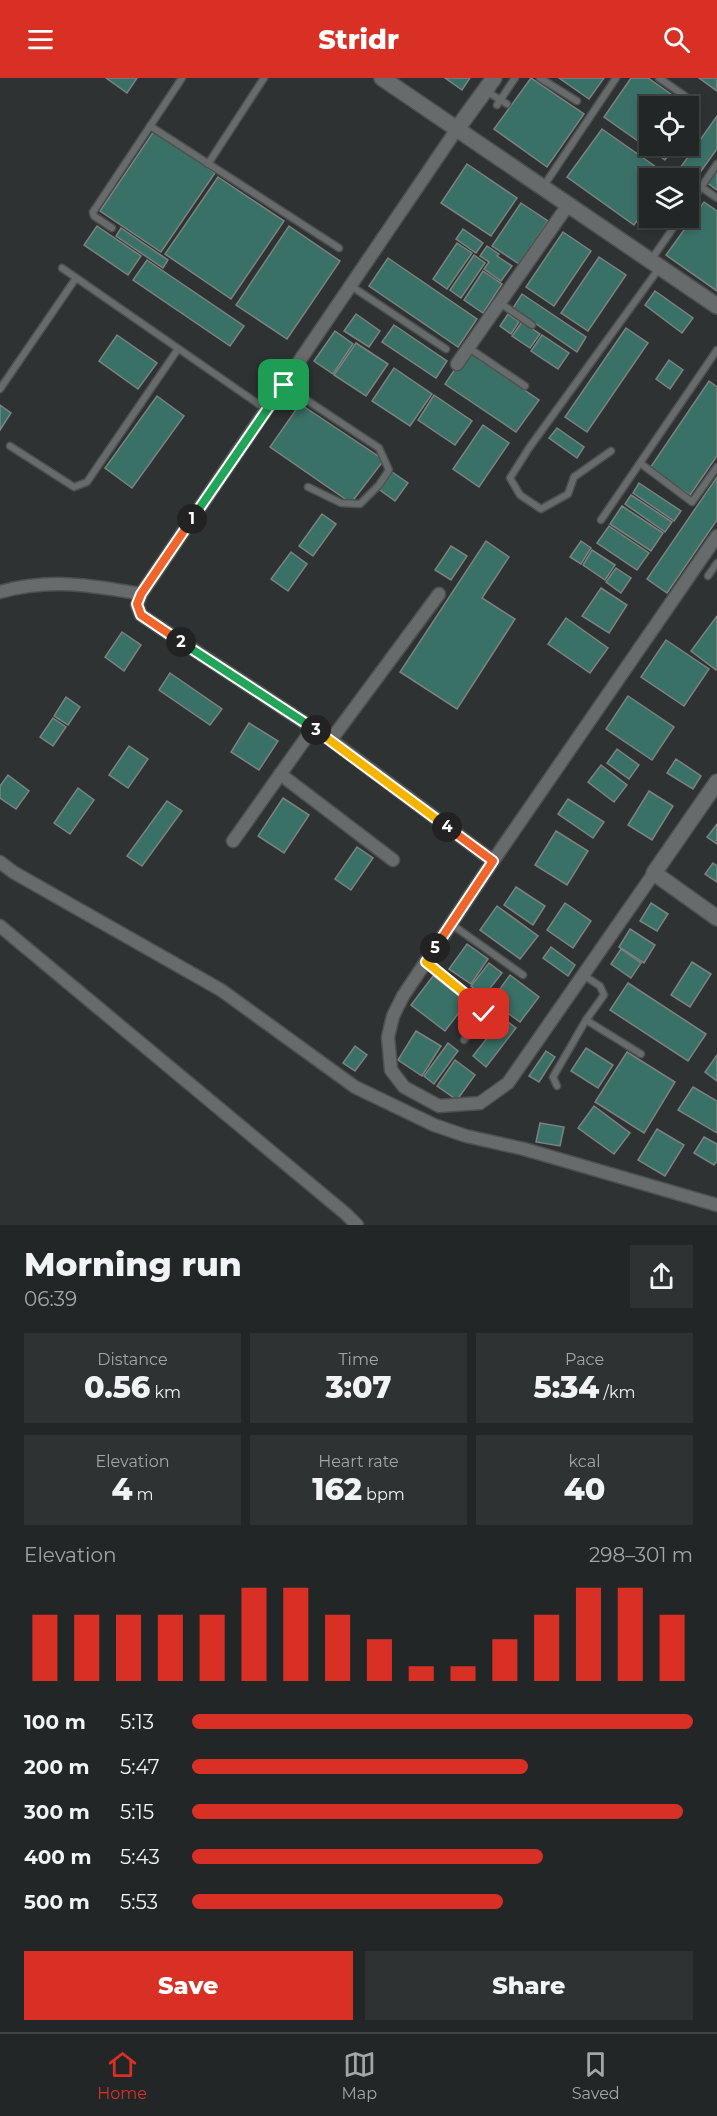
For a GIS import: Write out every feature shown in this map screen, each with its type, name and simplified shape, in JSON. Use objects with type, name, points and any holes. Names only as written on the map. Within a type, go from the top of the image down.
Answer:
[{"type":"street","points":[[382,78],[717,306]]},
{"type":"street","points":[[490,84],[457,129],[141,594],[137,604],[141,615],[331,740],[493,861]]},
{"type":"street","points":[[457,364],[568,205]]},
{"type":"street","points":[[717,536],[403,996],[393,1016],[388,1037],[391,1070],[404,1087],[439,1106],[480,1103],[508,1083],[717,782]]},
{"type":"street","points":[[0,592],[24,586],[58,582],[93,585],[141,594]]},
{"type":"street","points":[[331,740],[439,594]]},
{"type":"street","points":[[233,841],[313,728]]},
{"type":"street","points":[[280,774],[393,860]]},
{"type":"street","points":[[0,862],[23,878],[221,990],[355,1087],[434,1125],[466,1136],[524,1149],[717,1205]]},
{"type":"street","points":[[654,873],[717,918]]},
{"type":"street","points":[[0,926],[357,1225]]},
{"type":"street","points":[[434,1125],[439,1106]]},
{"type":"lane","points":[[112,228],[94,216],[93,212],[182,78]]},
{"type":"lane","points":[[208,164],[264,78]]},
{"type":"lane","points":[[498,102],[515,78]]},
{"type":"lane","points":[[540,78],[578,101]]},
{"type":"lane","points":[[543,187],[616,78]]},
{"type":"lane","points":[[659,78],[685,96]]},
{"type":"lane","points":[[490,84],[498,102]]},
{"type":"lane","points":[[498,102],[507,104]]},
{"type":"lane","points":[[150,126],[339,248]]},
{"type":"lane","points":[[699,190],[717,164]]},
{"type":"lane","points":[[701,187],[717,198]]},
{"type":"lane","points":[[610,451],[574,477],[568,494],[541,509],[520,495],[510,478],[655,264],[675,228]]},
{"type":"lane","points":[[62,268],[267,410]]},
{"type":"lane","points":[[0,389],[76,278]]},
{"type":"lane","points":[[351,286],[446,349]]},
{"type":"lane","points":[[499,303],[532,325]]},
{"type":"lane","points":[[468,347],[525,386]]},
{"type":"lane","points":[[10,446],[74,487],[87,482],[178,349]]},
{"type":"lane","points":[[601,520],[717,350]]},
{"type":"lane","points":[[284,385],[378,448],[389,470],[360,504],[341,503],[308,487]]},
{"type":"lane","points":[[639,463],[692,502],[717,467]]},
{"type":"lane","points":[[708,576],[717,562]]},
{"type":"lane","points":[[451,924],[523,975]]},
{"type":"lane","points":[[426,962],[484,1009],[484,1014],[464,1040]]},
{"type":"lane","points":[[557,1086],[553,1077],[586,1020],[604,995],[600,986],[583,975]]},
{"type":"lane","points":[[586,1020],[641,1054]]},
{"type":"building","points":[[106,78],[137,78],[127,93]]},
{"type":"building","points":[[445,78],[470,78],[462,90]]},
{"type":"building","points":[[531,78],[584,114],[547,167],[494,129]]},
{"type":"building","points":[[559,78],[604,78],[589,99]]},
{"type":"building","points":[[631,78],[648,78],[674,96],[639,96],[639,142],[604,117]]},
{"type":"building","points":[[699,78],[717,78],[717,91]]},
{"type":"building","points":[[717,116],[717,149],[699,174],[699,168],[680,168],[689,156],[699,156],[699,141]]},
{"type":"building","points":[[602,129],[658,168],[639,168],[639,218],[634,225],[567,177]]},
{"type":"building","points":[[154,131],[215,173],[161,252],[100,211]]},
{"type":"building","points":[[467,164],[517,198],[491,236],[441,203]]},
{"type":"building","points":[[717,166],[717,190],[706,182]]},
{"type":"building","points":[[218,177],[284,221],[231,299],[165,254]]},
{"type":"building","points":[[704,202],[717,211],[717,291],[666,255],[685,228],[699,228],[699,209]]},
{"type":"building","points":[[521,203],[548,221],[519,264],[492,246]]},
{"type":"building","points":[[97,226],[141,256],[128,275],[84,245]]},
{"type":"building","points":[[289,226],[340,261],[287,339],[236,305]]},
{"type":"building","points":[[121,228],[168,260],[163,268],[116,236]]},
{"type":"building","points":[[463,229],[483,243],[476,253],[456,239]]},
{"type":"building","points":[[563,232],[591,251],[554,306],[526,287]]},
{"type":"building","points":[[457,243],[472,253],[447,289],[433,279]]},
{"type":"building","points":[[487,246],[512,266],[501,281],[484,269],[489,262],[480,256]]},
{"type":"building","points":[[474,255],[485,263],[461,298],[450,290]]},
{"type":"building","points":[[599,257],[626,275],[588,331],[561,313]]},
{"type":"building","points":[[388,258],[477,319],[458,347],[369,286]]},
{"type":"building","points":[[147,260],[244,326],[230,346],[133,280]]},
{"type":"building","points":[[483,271],[502,284],[483,313],[464,300]]},
{"type":"building","points":[[655,291],[693,318],[682,333],[645,305]]},
{"type":"building","points":[[522,294],[586,337],[577,352],[513,308]]},
{"type":"building","points":[[356,314],[380,331],[369,347],[344,331]]},
{"type":"building","points":[[508,314],[519,322],[511,334],[500,326]]},
{"type":"building","points":[[522,322],[540,334],[530,348],[512,336]]},
{"type":"building","points":[[394,325],[447,361],[436,378],[382,342]]},
{"type":"building","points":[[626,328],[648,343],[587,432],[565,417]]},
{"type":"building","points":[[335,331],[353,344],[333,374],[314,361]]},
{"type":"building","points":[[117,335],[157,363],[138,389],[99,361]]},
{"type":"building","points":[[542,335],[569,353],[558,369],[531,351]]},
{"type":"building","points":[[356,343],[388,364],[366,396],[334,375]]},
{"type":"building","points":[[467,351],[539,400],[516,432],[445,384]]},
{"type":"building","points":[[669,360],[683,370],[670,389],[656,379]]},
{"type":"building","points":[[394,368],[432,394],[410,426],[372,401]]},
{"type":"building","points":[[709,381],[717,387],[717,456],[690,495],[650,468]]},
{"type":"building","points":[[434,395],[472,421],[455,445],[418,420]]},
{"type":"building","points":[[157,396],[184,416],[132,488],[105,468]]},
{"type":"building","points":[[300,404],[384,460],[351,503],[270,447]]},
{"type":"building","points":[[0,405],[11,413],[0,430]]},
{"type":"building","points":[[483,425],[509,443],[479,487],[453,469]]},
{"type":"building","points":[[557,428],[584,447],[577,458],[549,438]]},
{"type":"building","points":[[392,472],[408,483],[395,501],[380,490]]},
{"type":"building","points":[[717,477],[717,520],[667,593],[647,579]]},
{"type":"building","points":[[639,483],[681,511],[674,521],[633,493]]},
{"type":"building","points":[[631,495],[672,522],[665,532],[625,504]]},
{"type":"building","points":[[622,506],[663,533],[651,551],[610,524]]},
{"type":"building","points":[[322,514],[336,524],[313,556],[299,546]]},
{"type":"building","points":[[609,526],[649,553],[637,570],[597,543]]},
{"type":"building","points":[[486,541],[509,557],[482,598],[515,619],[457,709],[400,672]]},
{"type":"building","points":[[581,541],[591,548],[581,564],[570,557]]},
{"type":"building","points":[[451,546],[467,556],[451,580],[435,570]]},
{"type":"building","points":[[592,550],[615,565],[605,580],[583,565]]},
{"type":"building","points":[[291,552],[307,564],[288,591],[271,579]]},
{"type":"building","points":[[616,568],[631,578],[621,593],[606,582]]},
{"type":"building","points":[[601,588],[627,605],[609,633],[582,616]]},
{"type":"building","points":[[717,616],[717,669],[716,670],[691,651]]},
{"type":"building","points":[[566,618],[608,648],[590,673],[548,644]]},
{"type":"building","points":[[122,632],[141,645],[124,671],[105,657]]},
{"type":"building","points":[[666,640],[709,669],[684,706],[641,677]]},
{"type":"building","points":[[170,673],[222,709],[210,725],[159,690]]},
{"type":"building","points":[[628,696],[674,727],[652,760],[606,729]]},
{"type":"building","points":[[66,697],[80,707],[68,725],[54,716]]},
{"type":"building","points":[[53,718],[66,727],[53,746],[40,737]]},
{"type":"building","points":[[249,723],[278,741],[259,770],[231,752]]},
{"type":"building","points":[[129,746],[148,759],[128,788],[109,775]]},
{"type":"building","points":[[617,749],[639,765],[629,779],[607,763]]},
{"type":"building","points":[[676,759],[701,776],[693,789],[667,773]]},
{"type":"building","points":[[601,765],[627,785],[614,802],[588,782]]},
{"type":"building","points":[[8,775],[29,791],[16,809],[0,798],[0,786]]},
{"type":"building","points":[[78,788],[94,800],[70,834],[54,823]]},
{"type":"building","points":[[649,791],[673,806],[652,840],[628,825]]},
{"type":"building","points":[[283,798],[309,815],[284,853],[258,836]]},
{"type":"building","points":[[568,799],[604,822],[593,838],[558,814]]},
{"type":"building","points":[[167,801],[182,811],[142,866],[127,856]]},
{"type":"building","points":[[717,824],[717,844],[707,837]]},
{"type":"building","points":[[556,831],[588,851],[567,885],[535,865]]},
{"type":"building","points":[[357,847],[373,858],[351,890],[335,879]]},
{"type":"building","points":[[713,863],[717,866],[717,882],[705,874]]},
{"type":"building","points":[[516,887],[545,906],[533,925],[504,905]]},
{"type":"building","points":[[565,903],[591,921],[573,948],[547,930]]},
{"type":"building","points":[[651,903],[668,914],[657,931],[640,921]]},
{"type":"building","points":[[497,906],[538,936],[520,959],[480,930]]},
{"type":"building","points":[[630,929],[655,945],[644,963],[619,947]]},
{"type":"building","points":[[467,944],[488,959],[471,984],[449,969]]},
{"type":"building","points":[[551,947],[575,965],[568,976],[543,958]]},
{"type":"building","points":[[621,949],[641,963],[631,978],[611,964]]},
{"type":"building","points":[[692,962],[711,974],[690,1007],[671,995]]},
{"type":"building","points":[[489,963],[502,973],[484,996],[471,986]]},
{"type":"building","points":[[510,975],[539,997],[520,1022],[491,1001]]},
{"type":"building","points":[[433,976],[467,1002],[445,1031],[411,1005]]},
{"type":"building","points":[[628,983],[706,1034],[688,1061],[610,1010]]},
{"type":"building","points":[[503,1018],[516,1028],[486,1067],[473,1056]]},
{"type":"building","points":[[416,1031],[441,1046],[422,1076],[398,1060]]},
{"type":"building","points":[[448,1043],[458,1051],[434,1084],[424,1076]]},
{"type":"building","points":[[355,1046],[367,1055],[355,1071],[343,1063]]},
{"type":"building","points":[[586,1048],[613,1065],[598,1088],[571,1071]]},
{"type":"building","points":[[546,1051],[555,1057],[539,1082],[529,1076]]},
{"type":"building","points":[[627,1052],[675,1082],[644,1133],[595,1102]]},
{"type":"building","points":[[717,1055],[717,1081],[705,1072]]},
{"type":"building","points":[[455,1060],[475,1075],[457,1100],[437,1086]]},
{"type":"building","points":[[693,1087],[717,1101],[717,1133],[678,1110]]},
{"type":"building","points":[[594,1106],[630,1133],[614,1154],[578,1128]]},
{"type":"building","points":[[540,1123],[564,1127],[560,1146],[536,1142]]},
{"type":"building","points":[[657,1129],[684,1145],[665,1176],[638,1160]]},
{"type":"building","points":[[704,1137],[717,1144],[717,1161],[714,1165],[694,1153]]},
{"type":"route","points":[[284,385],[141,594],[137,604],[141,615],[331,740],[493,861],[426,962],[484,1009],[484,1014]]}]
